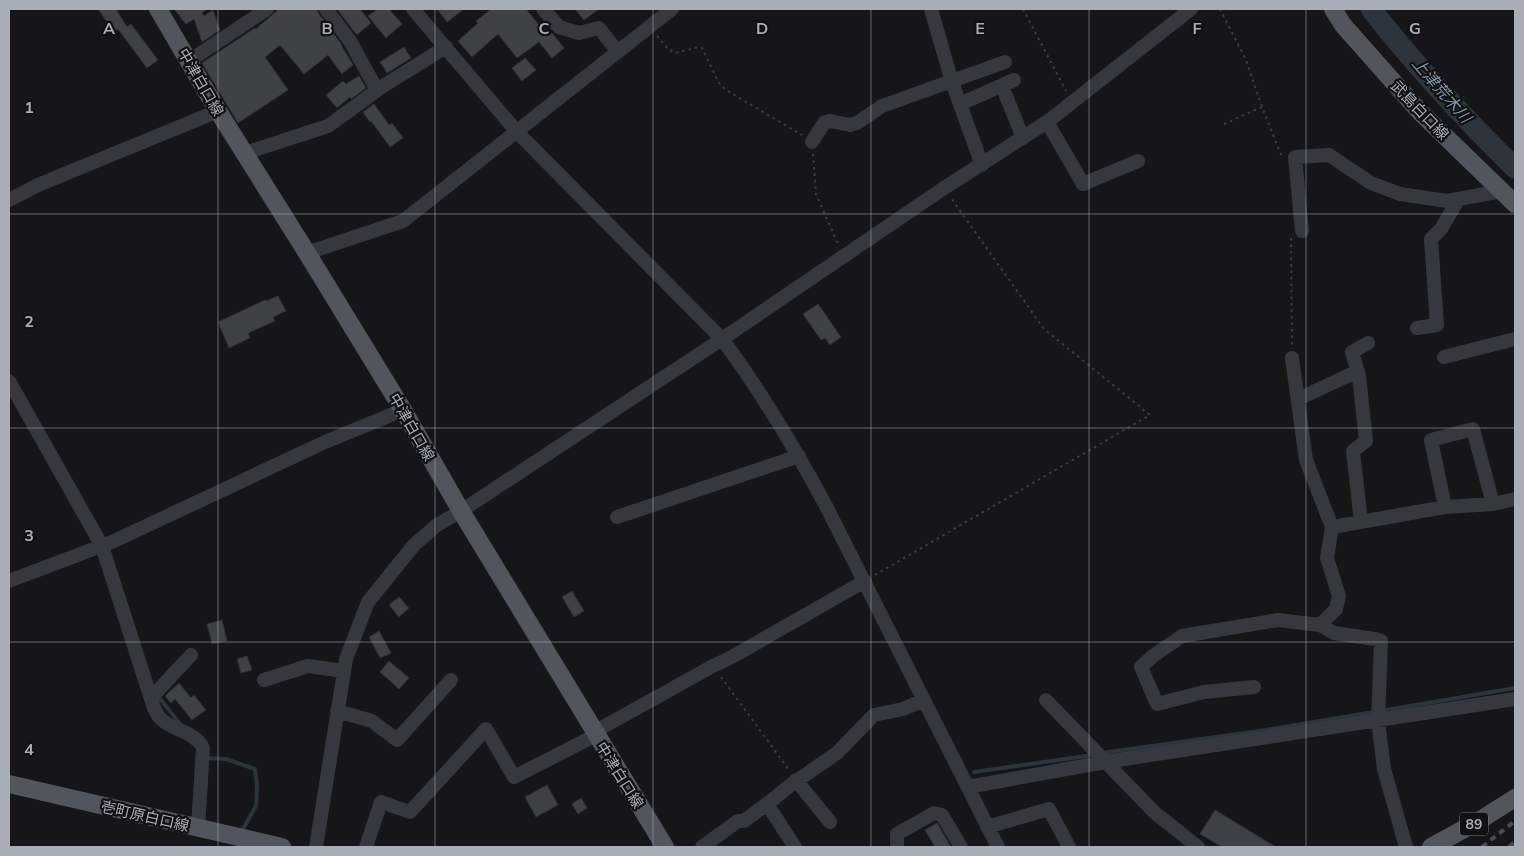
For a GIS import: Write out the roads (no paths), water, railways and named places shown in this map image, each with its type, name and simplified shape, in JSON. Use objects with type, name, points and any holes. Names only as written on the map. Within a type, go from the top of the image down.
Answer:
[{"type":"main road","name":"中津白口線","points":[[158,9],[218,112],[308,253],[403,410],[461,511],[665,847]]},
{"type":"main road","name":"武島白口線","points":[[1333,9],[1343,25],[1420,112],[1515,204]]},
{"type":"main road","name":"壱町原白口線","points":[[9,784],[282,847]]},
{"type":"main road","name":"89","points":[[1430,847],[1477,822],[1515,798]]},
{"type":"street","points":[[189,61],[267,9]]},
{"type":"street","points":[[326,9],[350,41],[377,90]]},
{"type":"street","points":[[413,9],[517,132],[722,339],[744,368],[799,456],[998,847]]},
{"type":"street","points":[[543,9],[559,27],[579,33],[599,28],[618,51]]},
{"type":"street","points":[[308,253],[403,221],[672,9]]},
{"type":"street","points":[[931,9],[952,82],[982,165]]},
{"type":"street","points":[[316,847],[346,659],[368,602],[414,544],[437,525],[722,339],[944,188],[1047,122],[1191,9]]},
{"type":"street","points":[[245,153],[328,126],[377,90],[446,47]]},
{"type":"street","points":[[812,142],[824,123],[830,121],[850,125],[857,123],[882,106],[1005,62]]},
{"type":"street","points":[[960,104],[1008,83],[1023,138]]},
{"type":"street","points":[[9,200],[38,185],[218,112]]},
{"type":"street","points":[[1047,122],[1083,184],[1138,161]]},
{"type":"street","points":[[1296,232],[1295,157],[1329,155],[1371,183],[1400,194],[1447,201],[1502,191]]},
{"type":"street","points":[[1417,328],[1437,325],[1430,238],[1441,229],[1458,200]]},
{"type":"street","points":[[1444,357],[1515,339]]},
{"type":"street","points":[[1361,522],[1353,451],[1366,441],[1358,371],[1352,352],[1368,343]]},
{"type":"street","points":[[1292,358],[1306,460],[1332,527],[1327,558],[1339,596],[1336,609],[1320,626]]},
{"type":"street","points":[[1298,399],[1358,371]]},
{"type":"street","points":[[9,381],[102,546],[151,698],[160,718],[196,739],[203,748],[198,828]]},
{"type":"street","points":[[9,581],[102,546],[325,442],[403,410]]},
{"type":"street","points":[[1445,507],[1431,440],[1473,429],[1493,504]]},
{"type":"street","points":[[617,517],[799,456]]},
{"type":"street","points":[[1332,527],[1445,507],[1493,504],[1515,499]]},
{"type":"street","points":[[366,847],[381,802],[410,812],[486,729],[514,777],[730,658],[864,581]]},
{"type":"street","points":[[1254,687],[1204,692],[1157,704],[1141,668],[1152,656],[1182,636],[1278,620],[1320,626],[1334,633],[1381,641],[1378,720],[1384,769],[1406,847]]},
{"type":"street","points":[[151,698],[191,655]]},
{"type":"street","points":[[264,680],[308,666],[344,671]]},
{"type":"street","points":[[337,711],[372,721],[397,740],[450,680]]},
{"type":"street","points":[[968,787],[1105,762],[1515,699]]},
{"type":"street","points":[[702,847],[738,821],[744,821],[793,783],[837,753],[874,715],[903,709],[924,700]]},
{"type":"street","points":[[1046,700],[1154,812],[1198,847]]},
{"type":"street","points":[[793,783],[830,822]]},
{"type":"street","points":[[767,804],[795,847]]},
{"type":"street","points":[[988,827],[1049,809],[1069,847]]},
{"type":"street","points":[[897,847],[897,834],[934,813],[942,815],[961,847]]},
{"type":"waterway","name":"上津荒木川","points":[[1371,9],[1440,91],[1515,168]]},
{"type":"waterway","points":[[1381,711],[1515,688]]},
{"type":"waterway","points":[[157,695],[181,725]]},
{"type":"waterway","points":[[1102,753],[1266,730],[1374,712]]},
{"type":"waterway","points":[[974,772],[1093,755]]},
{"type":"waterway","points":[[206,756],[207,758],[226,759],[255,769],[257,786],[256,806],[243,829]]},
{"type":"railway","points":[[1482,847],[1515,821]]},
{"type":"railway","points":[[1509,847],[1515,842]]}]
